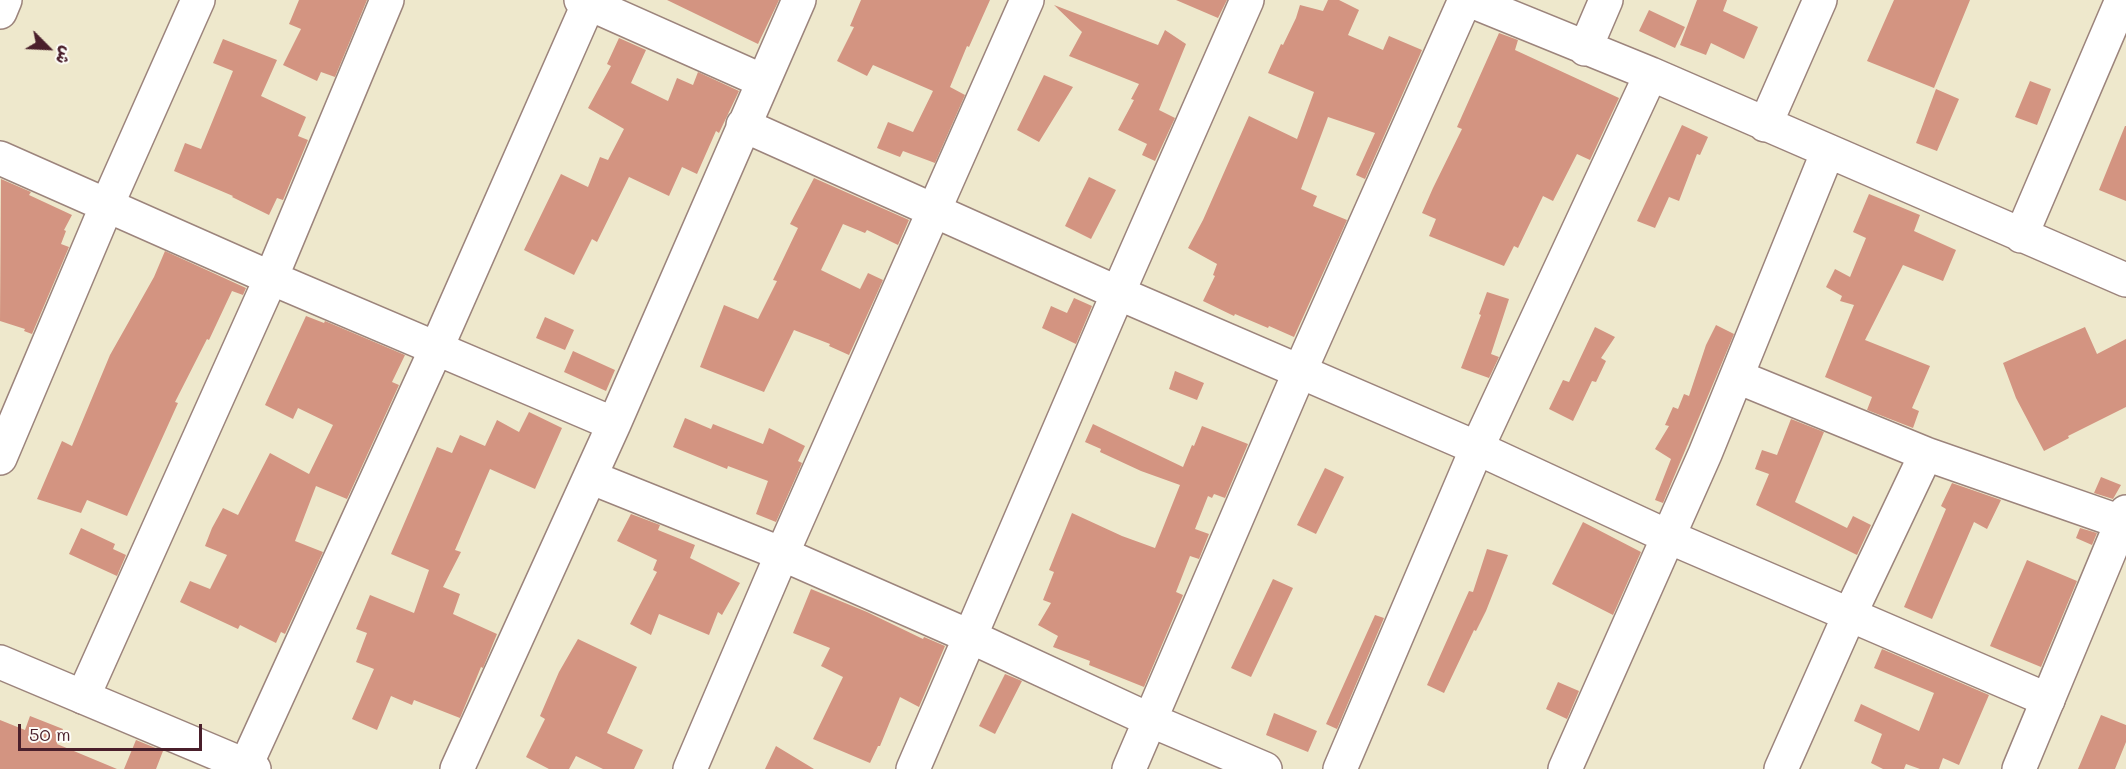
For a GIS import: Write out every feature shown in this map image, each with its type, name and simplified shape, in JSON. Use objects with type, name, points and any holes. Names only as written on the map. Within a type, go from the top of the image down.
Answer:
[{"type":"street","points":[[0,12],[5,0]]},
{"type":"street","points":[[0,458],[198,0]]},
{"type":"street","points":[[83,697],[271,278],[387,0]]},
{"type":"street","points":[[457,769],[614,424],[799,0]]},
{"type":"street","points":[[690,769],[782,554],[1027,0]]},
{"type":"street","points":[[913,769],[1247,0]]},
{"type":"street","points":[[1129,769],[1300,371],[1467,0],[1651,74],[2126,280]]},
{"type":"street","points":[[1585,49],[1606,0]]},
{"type":"street","points":[[1765,125],[1820,0]]},
{"type":"street","points":[[2021,236],[2122,0]]},
{"type":"street","points":[[0,662],[250,767],[437,347],[586,1],[764,81]]},
{"type":"street","points":[[1340,769],[1477,448],[1651,74]]},
{"type":"street","points":[[744,125],[1118,293],[1477,448],[1669,537],[2048,700]]},
{"type":"street","points":[[1565,769],[1738,377],[1828,151]]},
{"type":"street","points":[[0,158],[271,278],[614,424]]},
{"type":"street","points":[[1738,377],[1926,454],[2124,517],[2019,769]]},
{"type":"street","points":[[1781,769],[1849,616],[1926,454]]},
{"type":"street","points":[[590,477],[782,554],[971,637],[1150,720],[1265,769]]},
{"type":"building","points":[[299,0],[367,0],[335,77],[321,72],[317,81],[283,65],[301,29],[289,24]]},
{"type":"building","points":[[667,0],[779,0],[758,44]]},
{"type":"building","points":[[861,0],[990,0],[950,87],[965,95],[935,163],[903,151],[900,157],[877,148],[888,122],[913,132],[933,91],[873,65],[867,76],[837,61],[854,27],[850,26]]},
{"type":"building","points":[[1176,0],[1227,0],[1218,18]]},
{"type":"building","points":[[1328,0],[1339,0],[1359,10],[1348,35],[1383,50],[1389,36],[1422,50],[1365,179],[1356,175],[1375,133],[1328,117],[1301,189],[1317,196],[1313,206],[1347,220],[1294,337],[1235,314],[1234,316],[1203,301],[1215,276],[1213,275],[1217,264],[1188,248],[1203,220],[1249,116],[1297,139],[1314,92],[1268,73],[1296,18],[1300,5],[1323,11]]},
{"type":"building","points":[[1697,0],[1727,0],[1723,11],[1758,27],[1744,59],[1711,43],[1706,55],[1680,45]]},
{"type":"building","points":[[1894,0],[1970,0],[1934,88],[1867,61]]},
{"type":"building","points":[[1054,5],[1158,45],[1165,30],[1186,44],[1159,110],[1175,118],[1155,161],[1142,155],[1147,144],[1118,130],[1134,100],[1131,99],[1139,84],[1069,56],[1082,32]]},
{"type":"building","points":[[1649,10],[1685,27],[1675,48],[1639,31]]},
{"type":"building","points":[[1499,33],[1518,40],[1515,50],[1619,98],[1590,160],[1577,154],[1553,201],[1543,196],[1518,248],[1514,246],[1504,266],[1429,236],[1436,219],[1422,213],[1462,129],[1457,127]]},
{"type":"building","points":[[619,38],[646,50],[631,83],[668,101],[677,78],[693,85],[698,72],[739,91],[719,133],[716,131],[697,174],[682,167],[669,196],[629,177],[597,242],[592,239],[574,275],[524,250],[561,174],[588,187],[600,157],[608,160],[624,129],[588,108],[611,66],[607,64]]},
{"type":"building","points":[[223,39],[277,60],[261,96],[306,117],[298,136],[308,140],[283,200],[277,198],[269,215],[233,196],[174,171],[185,143],[201,149],[233,71],[213,63]]},
{"type":"building","points":[[1044,75],[1073,87],[1039,142],[1017,130]]},
{"type":"building","points":[[2030,81],[2051,89],[2037,125],[2015,117]]},
{"type":"building","points":[[1936,89],[1959,99],[1937,151],[1916,143]]},
{"type":"building","points":[[1682,125],[1708,137],[1700,155],[1697,154],[1679,201],[1669,197],[1655,228],[1637,221]]},
{"type":"building","points":[[2126,126],[2126,201],[2099,190]]},
{"type":"building","points":[[1089,177],[1116,190],[1091,239],[1065,226]]},
{"type":"building","points":[[814,178],[909,220],[898,245],[867,230],[865,233],[843,224],[821,270],[860,289],[868,273],[883,280],[849,355],[829,346],[830,344],[794,330],[764,392],[700,367],[724,305],[758,319],[777,281],[773,280],[798,228],[790,224]]},
{"type":"building","points":[[1,179],[31,192],[29,195],[72,215],[64,230],[66,231],[61,244],[69,247],[32,334],[24,331],[25,329],[0,321]]},
{"type":"building","points":[[1869,194],[1920,215],[1914,231],[1956,250],[1943,281],[1903,265],[1865,340],[1930,366],[1912,408],[1919,411],[1913,428],[1867,410],[1872,397],[1825,377],[1854,305],[1840,301],[1842,296],[1826,287],[1835,269],[1850,277],[1866,238],[1853,232]]},
{"type":"building","points":[[165,251],[246,288],[243,295],[232,291],[209,340],[207,339],[175,402],[178,403],[127,516],[87,500],[81,513],[37,499],[62,441],[72,446],[110,355],[154,277]]},
{"type":"building","points":[[1487,292],[1509,299],[1491,354],[1499,357],[1489,378],[1461,368]]},
{"type":"building","points":[[1074,298],[1092,306],[1076,344],[1042,328],[1051,306],[1067,313]]},
{"type":"building","points":[[306,316],[324,323],[325,321],[405,355],[392,382],[399,385],[347,499],[316,486],[295,541],[323,552],[285,634],[281,632],[276,643],[240,625],[238,629],[180,602],[190,581],[210,589],[227,555],[205,546],[212,528],[223,508],[238,515],[270,453],[309,474],[333,425],[298,408],[293,419],[265,405]]},
{"type":"building","points":[[545,317],[574,330],[565,350],[536,338]]},
{"type":"building","points":[[1716,325],[1734,334],[1663,503],[1655,500],[1671,459],[1655,449],[1669,426],[1665,425],[1673,407],[1678,409],[1684,394],[1689,396],[1706,345]]},
{"type":"building","points":[[1595,327],[1615,337],[1601,358],[1606,361],[1596,382],[1592,381],[1573,421],[1549,409],[1563,380],[1569,382]]},
{"type":"building","points":[[2085,327],[2097,354],[2126,339],[2126,407],[2068,436],[2069,438],[2044,451],[2016,398],[2003,363]]},
{"type":"building","points":[[573,351],[615,370],[606,391],[564,372]]},
{"type":"building","points":[[1175,371],[1204,383],[1197,400],[1169,389]]},
{"type":"building","points":[[529,412],[562,428],[535,489],[490,469],[455,550],[461,552],[443,587],[460,594],[453,614],[497,634],[460,718],[414,700],[412,705],[391,696],[377,730],[352,719],[374,669],[356,662],[367,633],[356,629],[370,595],[414,613],[429,570],[391,554],[437,447],[452,453],[460,435],[485,446],[497,420],[519,432]]},
{"type":"building","points":[[685,418],[711,429],[713,424],[763,444],[769,428],[805,446],[798,461],[802,463],[776,522],[756,514],[768,481],[728,466],[727,469],[673,447]]},
{"type":"building","points":[[1791,419],[1824,432],[1795,502],[1847,528],[1853,516],[1871,525],[1857,555],[1756,505],[1769,474],[1755,469],[1762,450],[1777,455]]},
{"type":"building","points":[[1093,424],[1183,467],[1202,426],[1248,444],[1225,498],[1214,494],[1212,498],[1208,496],[1195,529],[1209,534],[1199,559],[1190,556],[1176,592],[1183,595],[1144,687],[1089,665],[1090,661],[1053,647],[1058,636],[1038,625],[1051,603],[1043,600],[1054,572],[1049,570],[1072,513],[1155,548],[1180,485],[1141,471],[1100,452],[1101,449],[1085,442]]},
{"type":"building","points":[[1325,468],[1344,477],[1316,534],[1297,525]]},
{"type":"building","points":[[2101,477],[2121,485],[2113,499],[2094,493]]},
{"type":"building","points":[[1952,483],[2001,500],[1987,529],[1974,522],[1932,619],[1904,607],[1946,509],[1941,506]]},
{"type":"building","points":[[631,514],[660,525],[658,530],[695,545],[690,558],[740,583],[722,615],[718,612],[709,635],[659,614],[651,635],[630,624],[657,572],[653,570],[657,560],[617,541]]},
{"type":"building","points":[[1583,522],[1641,552],[1613,615],[1552,584]]},
{"type":"building","points":[[81,528],[115,544],[113,549],[126,555],[117,576],[69,554]]},
{"type":"building","points":[[2080,528],[2097,533],[2092,545],[2076,538]]},
{"type":"building","points":[[1487,549],[1508,555],[1486,611],[1476,631],[1474,630],[1444,693],[1427,685],[1469,591],[1473,592]]},
{"type":"building","points":[[2027,560],[2077,581],[2041,667],[1990,646]]},
{"type":"building","points":[[1273,579],[1293,588],[1251,677],[1231,668]]},
{"type":"building","points":[[811,589],[867,612],[923,639],[924,637],[945,646],[919,707],[900,697],[880,746],[870,763],[813,739],[843,677],[821,666],[830,648],[793,633]]},
{"type":"building","points":[[1375,615],[1384,618],[1337,729],[1326,724]]},
{"type":"building","points":[[578,639],[637,667],[607,733],[643,750],[634,769],[603,769],[576,756],[569,769],[549,769],[526,757],[545,719],[540,716],[559,672]]},
{"type":"building","points":[[1882,649],[1989,695],[1959,765],[1943,758],[1939,769],[1920,769],[1906,764],[1904,769],[1883,769],[1871,763],[1882,734],[1854,721],[1861,704],[1919,731],[1934,693],[1874,668]]},
{"type":"building","points":[[1005,674],[1022,681],[995,734],[979,726]]},
{"type":"building","points":[[1558,682],[1579,691],[1567,719],[1546,709]]},
{"type":"building","points":[[1274,713],[1317,731],[1308,752],[1266,735]]},
{"type":"building","points":[[2101,715],[2126,725],[2126,742],[2115,769],[2078,769]]},
{"type":"building","points":[[30,716],[63,729],[57,744],[117,769],[0,769],[0,720],[25,730]]},
{"type":"building","points":[[136,740],[163,751],[156,769],[124,769]]},
{"type":"building","points":[[776,746],[814,769],[765,769]]}]
